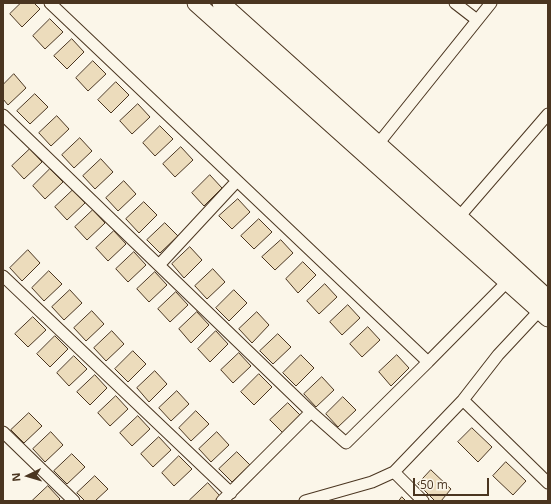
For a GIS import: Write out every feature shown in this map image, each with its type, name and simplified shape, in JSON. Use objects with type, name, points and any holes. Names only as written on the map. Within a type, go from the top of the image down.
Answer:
[{"type":"highway","points":[[196,3],[508,281],[545,309]]},
{"type":"highway","points":[[221,3],[459,217],[545,309]]},
{"type":"street","points":[[50,3],[428,362]]},
{"type":"street","points":[[455,3],[478,20]]},
{"type":"street","points":[[378,144],[492,3]]},
{"type":"street","points":[[459,217],[548,114]]},
{"type":"street","points":[[3,115],[311,412],[346,443],[508,281]]},
{"type":"street","points":[[159,265],[237,181]]},
{"type":"street","points":[[3,276],[231,493]]},
{"type":"street","points":[[305,501],[372,482],[394,472],[463,400],[498,355],[545,309]]},
{"type":"street","points":[[463,400],[548,483]]},
{"type":"street","points":[[222,501],[311,412]]},
{"type":"street","points":[[3,432],[74,501]]},
{"type":"street","points":[[394,472],[424,501]]},
{"type":"building","points":[[21,3],[34,3],[40,9],[22,27],[10,14]]},
{"type":"building","points":[[50,19],[63,32],[45,49],[33,36]]},
{"type":"building","points":[[72,39],[84,52],[67,69],[54,56]]},
{"type":"building","points":[[93,61],[106,74],[88,91],[76,78]]},
{"type":"building","points":[[14,74],[26,88],[8,105],[3,99],[3,85]]},
{"type":"building","points":[[116,82],[129,95],[111,113],[98,100]]},
{"type":"building","points":[[35,94],[48,107],[30,124],[17,111]]},
{"type":"building","points":[[138,104],[150,117],[132,134],[120,121]]},
{"type":"building","points":[[57,116],[69,129],[51,146],[39,133]]},
{"type":"building","points":[[160,126],[173,139],[155,156],[143,143]]},
{"type":"building","points":[[80,138],[92,151],[74,168],[62,155]]},
{"type":"building","points":[[181,147],[193,160],[175,177],[163,164]]},
{"type":"building","points":[[30,149],[42,162],[24,179],[12,166]]},
{"type":"building","points":[[101,159],[113,172],[95,189],[83,176]]},
{"type":"building","points":[[50,169],[63,182],[45,199],[33,186]]},
{"type":"building","points":[[210,175],[222,188],[204,206],[192,193]]},
{"type":"building","points":[[124,181],[136,194],[118,211],[106,198]]},
{"type":"building","points":[[73,190],[85,203],[67,220],[55,207]]},
{"type":"building","points":[[238,199],[250,212],[232,229],[219,216]]},
{"type":"building","points":[[144,202],[157,215],[139,233],[126,219]]},
{"type":"building","points":[[93,210],[105,223],[87,240],[75,227]]},
{"type":"building","points":[[259,219],[272,232],[254,249],[241,236]]},
{"type":"building","points":[[165,223],[178,236],[160,253],[147,240]]},
{"type":"building","points":[[114,231],[126,244],[108,261],[96,248]]},
{"type":"building","points":[[281,240],[293,253],[275,270],[262,257]]},
{"type":"building","points":[[190,247],[202,260],[184,278],[172,264]]},
{"type":"building","points":[[28,250],[40,263],[22,281],[10,268]]},
{"type":"building","points":[[134,252],[146,265],[128,282],[116,269]]},
{"type":"building","points":[[303,262],[316,275],[298,293],[286,279]]},
{"type":"building","points":[[213,269],[225,282],[207,299],[195,286]]},
{"type":"building","points":[[49,271],[62,284],[44,301],[32,288]]},
{"type":"building","points":[[155,272],[167,285],[149,302],[137,289]]},
{"type":"building","points":[[325,284],[337,297],[319,314],[307,301]]},
{"type":"building","points":[[70,290],[82,303],[64,320],[52,307]]},
{"type":"building","points":[[234,290],[247,303],[229,321],[216,308]]},
{"type":"building","points":[[176,292],[188,305],[170,322],[158,309]]},
{"type":"building","points":[[348,305],[360,318],[342,335],[330,322]]},
{"type":"building","points":[[92,311],[104,324],[86,341],[74,328]]},
{"type":"building","points":[[197,312],[209,325],[191,343],[179,329]]},
{"type":"building","points":[[257,312],[269,325],[252,343],[239,329]]},
{"type":"building","points":[[33,317],[46,330],[28,347],[15,334]]},
{"type":"building","points":[[368,327],[380,340],[362,357],[350,344]]},
{"type":"building","points":[[112,331],[124,344],[106,361],[94,348]]},
{"type":"building","points":[[216,331],[228,344],[210,362],[198,349]]},
{"type":"building","points":[[278,334],[291,347],[273,364],[260,351]]},
{"type":"building","points":[[55,336],[68,349],[50,367],[37,354]]},
{"type":"building","points":[[133,351],[146,364],[128,382],[115,369]]},
{"type":"building","points":[[239,353],[251,366],[233,383],[221,370]]},
{"type":"building","points":[[301,355],[314,368],[296,386],[283,373]]},
{"type":"building","points":[[397,355],[409,368],[391,386],[379,372]]},
{"type":"building","points":[[74,356],[87,369],[69,386],[57,373]]},
{"type":"building","points":[[155,371],[167,384],[149,402],[137,388]]},
{"type":"building","points":[[259,374],[272,387],[254,405],[241,392]]},
{"type":"building","points":[[95,375],[107,388],[90,405],[77,392]]},
{"type":"building","points":[[322,377],[334,390],[316,407],[304,394]]},
{"type":"building","points":[[177,391],[189,404],[171,421],[159,408]]},
{"type":"building","points":[[116,396],[128,409],[110,426],[98,413]]},
{"type":"building","points":[[343,397],[356,410],[338,427],[326,414]]},
{"type":"building","points":[[288,403],[301,416],[283,433],[270,420]]},
{"type":"building","points":[[196,411],[209,424],[191,441],[179,428]]},
{"type":"building","points":[[29,413],[42,426],[24,443],[11,430]]},
{"type":"building","points":[[138,416],[150,429],[132,446],[120,433]]},
{"type":"building","points":[[472,428],[492,447],[478,462],[458,442]]},
{"type":"building","points":[[51,432],[63,445],[45,462],[33,449]]},
{"type":"building","points":[[217,432],[229,445],[211,462],[199,449]]},
{"type":"building","points":[[159,437],[171,450],[153,467],[141,454]]},
{"type":"building","points":[[237,452],[250,465],[232,482],[219,469]]},
{"type":"building","points":[[72,454],[85,467],[67,484],[54,471]]},
{"type":"building","points":[[179,456],[192,469],[174,486],[162,473]]},
{"type":"building","points":[[506,462],[526,481],[513,495],[493,476]]},
{"type":"building","points":[[431,470],[451,489],[441,501],[435,501],[418,484]]},
{"type":"building","points":[[95,476],[108,489],[95,501],[85,501],[77,493]]},
{"type":"building","points":[[208,483],[220,496],[215,501],[190,500]]},
{"type":"building","points":[[48,486],[60,499],[58,501],[32,501]]},
{"type":"building","points":[[402,497],[406,501],[399,501]]}]
